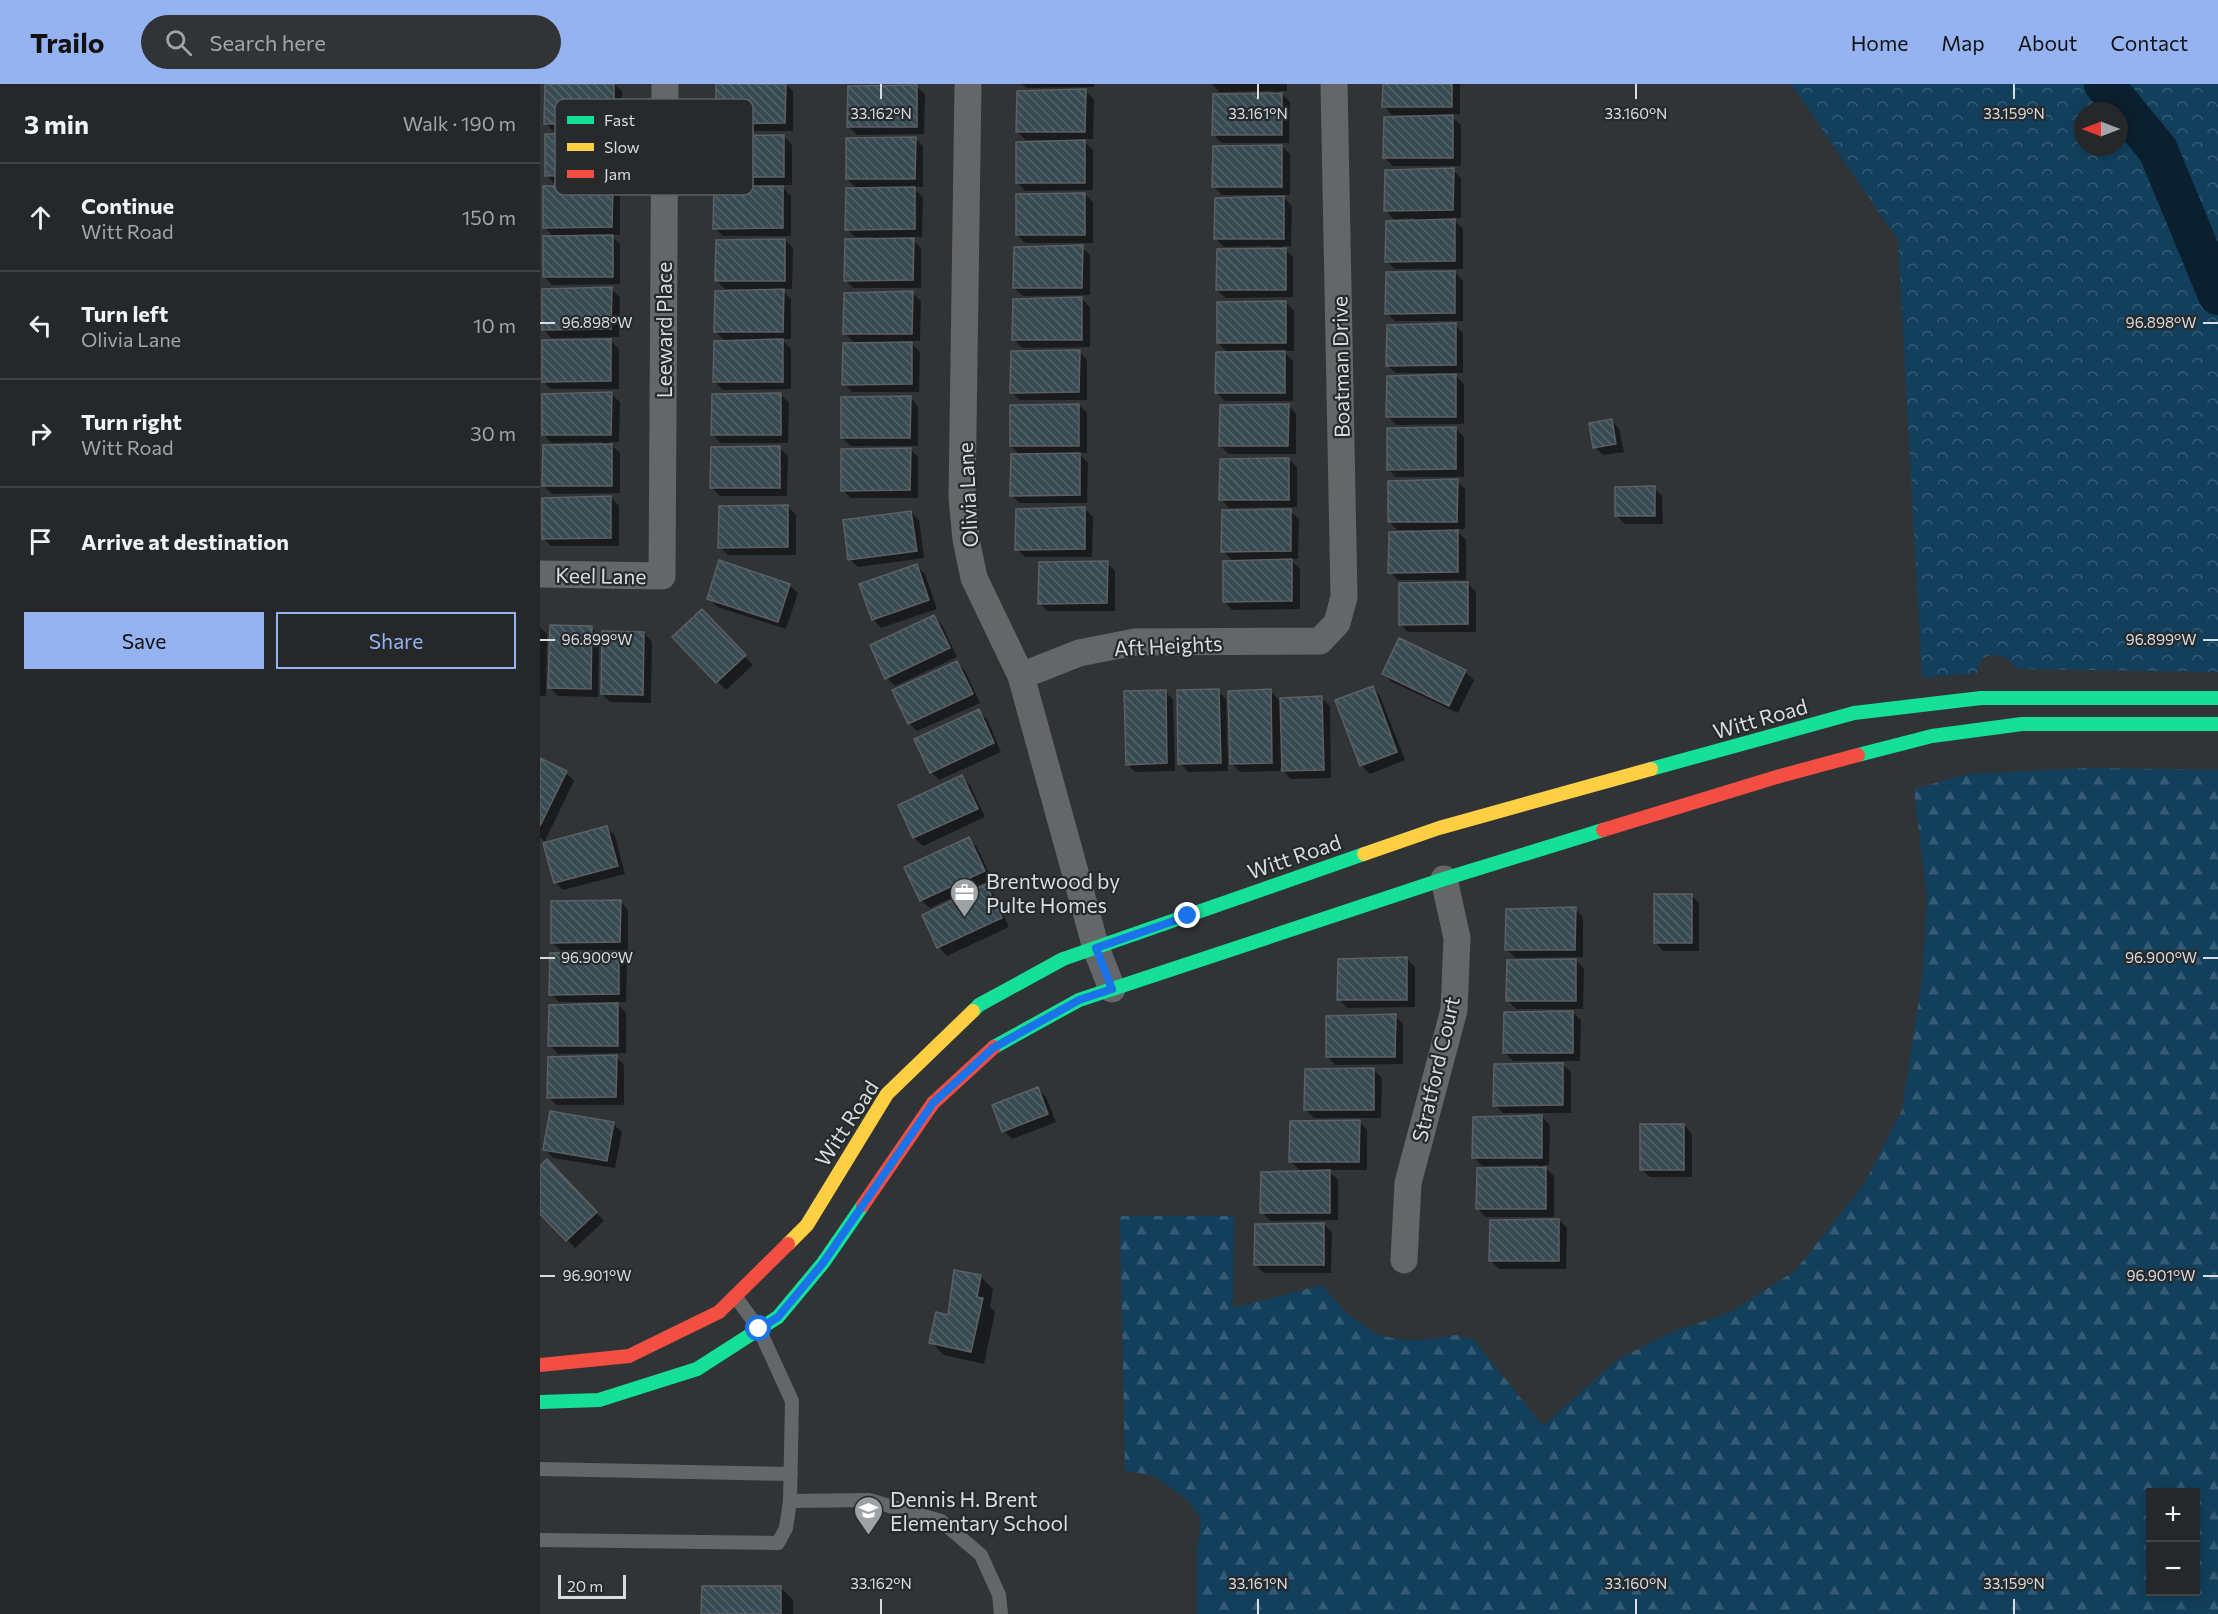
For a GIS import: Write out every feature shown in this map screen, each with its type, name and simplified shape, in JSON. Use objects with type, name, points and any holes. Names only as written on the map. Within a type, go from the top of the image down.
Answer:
[{"type":"street","name":"Leeward Place","points":[[665,84],[665,99]]},
{"type":"street","name":"Olivia Lane","points":[[968,84],[964,519],[974,578],[1021,676],[1096,948],[1112,989]]},
{"type":"street","name":"Boatman Drive","points":[[1320,641],[1337,623],[1344,597],[1334,84]]},
{"type":"street","name":"Leeward Place","points":[[662,576],[664,195]]},
{"type":"street","name":"Keel Lane","points":[[540,574],[662,576]]},
{"type":"street","name":"Aft Heights","points":[[1021,676],[1079,653],[1135,642],[1320,641]]},
{"type":"street","name":"Witt Road","points":[[540,1365],[629,1356],[719,1312],[807,1225],[847,1177],[887,1094],[979,1005],[1063,959],[1430,836],[1854,713],[1981,698],[2212,697]]},
{"type":"street","points":[[540,1402],[599,1400],[697,1369],[778,1317],[823,1263],[933,1103],[993,1048],[1079,1000],[1443,874],[1780,776],[1932,735],[2022,724],[2211,724]]},
{"type":"street","name":"Stratford Court","points":[[1404,1260],[1408,1183],[1454,1010],[1457,938],[1443,874]]},
{"type":"street","points":[[847,1177],[871,1195]]},
{"type":"lane","points":[[540,1540],[772,1545],[778,1543],[786,1528],[790,1501],[792,1401],[759,1329],[735,1296]]},
{"type":"lane","points":[[540,1469],[791,1474]]},
{"type":"lane","points":[[790,1501],[869,1500],[941,1521],[981,1555],[999,1595],[1001,1614]]},
{"type":"green space","points":[[1791,84],[2218,84],[2218,672],[2018,669],[2006,658],[1992,655],[1981,659],[1977,673],[1922,678],[1898,240]]},
{"type":"green space","points":[[2089,768],[2218,770],[2218,1614],[1197,1614],[1197,1551],[1201,1519],[1188,1500],[1152,1475],[1125,1471],[1120,1216],[1234,1216],[1233,1308],[1322,1285],[1345,1312],[1376,1334],[1401,1340],[1425,1340],[1456,1335],[1474,1340],[1543,1426],[1617,1360],[1672,1332],[1729,1313],[1795,1271],[1864,1184],[1902,1110],[1922,980],[1927,897],[1914,789],[1968,774]]},
{"type":"building","points":[[545,84],[614,84],[614,99],[555,99],[555,124],[544,124]]},
{"type":"building","points":[[716,84],[786,84],[785,123],[753,123],[753,99],[716,99]]},
{"type":"building","points":[[1383,84],[1452,84],[1452,107],[1382,107]]},
{"type":"building","points":[[917,85],[917,127],[847,127],[848,86]]},
{"type":"building","points":[[1086,89],[1085,132],[1016,132],[1017,91]]},
{"type":"building","points":[[1282,93],[1282,135],[1212,135],[1213,94]]},
{"type":"building","points":[[1453,115],[1453,158],[1383,158],[1384,117]]},
{"type":"building","points":[[545,134],[555,134],[555,176],[545,176]]},
{"type":"building","points":[[753,135],[784,135],[784,177],[753,177]]},
{"type":"building","points":[[916,137],[915,179],[846,179],[846,138]]},
{"type":"building","points":[[1085,140],[1085,183],[1016,183],[1016,142]]},
{"type":"building","points":[[1282,145],[1282,187],[1212,187],[1213,146]]},
{"type":"building","points":[[1454,168],[1453,210],[1384,211],[1385,170]]},
{"type":"building","points":[[543,186],[555,186],[555,195],[613,195],[612,227],[543,228]]},
{"type":"building","points":[[753,186],[783,186],[783,228],[713,229],[714,195],[753,195]]},
{"type":"building","points":[[915,187],[915,229],[845,230],[846,188]]},
{"type":"building","points":[[1085,193],[1085,235],[1016,235],[1016,194]]},
{"type":"building","points":[[1284,196],[1284,239],[1214,239],[1215,198]]},
{"type":"building","points":[[1455,219],[1455,261],[1385,262],[1386,221]]},
{"type":"building","points":[[613,235],[613,277],[543,277],[543,236]]},
{"type":"building","points":[[914,238],[913,280],[844,281],[845,239]]},
{"type":"building","points":[[785,239],[785,281],[715,281],[716,240]]},
{"type":"building","points":[[1083,245],[1082,288],[1013,288],[1014,247]]},
{"type":"building","points":[[1286,248],[1286,290],[1216,290],[1217,249]]},
{"type":"building","points":[[1455,271],[1455,313],[1385,314],[1386,272]]},
{"type":"building","points":[[612,287],[611,329],[542,330],[542,289]]},
{"type":"building","points":[[784,289],[783,332],[714,332],[715,291]]},
{"type":"building","points":[[913,291],[912,334],[843,334],[844,293]]},
{"type":"building","points":[[1082,297],[1082,340],[1012,340],[1013,299]]},
{"type":"building","points":[[1286,301],[1286,343],[1217,343],[1217,302]]},
{"type":"building","points":[[1456,323],[1456,365],[1386,366],[1387,325]]},
{"type":"building","points":[[611,339],[611,381],[542,382],[542,340]]},
{"type":"building","points":[[783,339],[783,382],[713,382],[714,341]]},
{"type":"building","points":[[912,342],[912,384],[842,385],[843,343]]},
{"type":"building","points":[[1080,350],[1079,392],[1010,393],[1011,351]]},
{"type":"building","points":[[1285,351],[1285,393],[1215,393],[1216,352]]},
{"type":"building","points":[[1456,374],[1456,417],[1386,417],[1387,376]]},
{"type":"building","points":[[612,392],[611,435],[542,435],[542,394]]},
{"type":"building","points":[[781,393],[781,435],[711,435],[712,394]]},
{"type":"building","points":[[911,396],[910,438],[841,438],[841,397]]},
{"type":"building","points":[[1079,404],[1079,446],[1010,446],[1010,405]]},
{"type":"building","points":[[1289,404],[1288,446],[1219,446],[1220,405]]},
{"type":"building","points":[[1612,419],[1616,444],[1593,448],[1589,423]]},
{"type":"building","points":[[1456,427],[1456,469],[1387,470],[1387,428]]},
{"type":"building","points":[[612,444],[612,486],[542,486],[543,445]]},
{"type":"building","points":[[780,446],[780,488],[710,488],[711,447]]},
{"type":"building","points":[[911,448],[910,490],[841,491],[841,449]]},
{"type":"building","points":[[1080,453],[1080,495],[1010,496],[1011,454]]},
{"type":"building","points":[[1289,458],[1289,500],[1219,500],[1220,459]]},
{"type":"building","points":[[1458,479],[1457,522],[1388,522],[1388,481]]},
{"type":"building","points":[[1655,486],[1655,516],[1615,516],[1615,487]]},
{"type":"building","points":[[611,496],[611,538],[542,539],[542,498]]},
{"type":"building","points":[[788,505],[788,547],[718,548],[719,506]]},
{"type":"building","points":[[1085,507],[1085,549],[1015,550],[1016,509]]},
{"type":"building","points":[[1291,509],[1291,551],[1221,552],[1222,510]]},
{"type":"building","points":[[911,511],[917,551],[848,560],[843,520]]},
{"type":"building","points":[[1458,530],[1458,572],[1388,573],[1389,532]]},
{"type":"building","points":[[1292,559],[1292,601],[1223,602],[1223,561]]},
{"type":"building","points":[[719,560],[790,584],[778,622],[707,599]]},
{"type":"building","points":[[1108,561],[1107,603],[1038,604],[1039,562]]},
{"type":"building","points":[[917,564],[929,600],[872,620],[859,584]]},
{"type":"building","points":[[1468,582],[1468,624],[1399,625],[1399,583]]},
{"type":"building","points":[[702,609],[746,655],[716,683],[672,637]]},
{"type":"building","points":[[934,615],[950,648],[885,679],[870,645]]},
{"type":"building","points":[[550,625],[592,626],[591,689],[548,688]]},
{"type":"building","points":[[602,631],[644,632],[643,695],[601,694]]},
{"type":"building","points":[[1399,638],[1466,670],[1449,706],[1382,674]]},
{"type":"building","points":[[957,661],[973,694],[908,724],[892,690]]},
{"type":"building","points":[[1373,686],[1397,752],[1360,766],[1335,700]]},
{"type":"building","points":[[1219,689],[1221,763],[1178,764],[1177,690]]},
{"type":"building","points":[[1271,689],[1272,763],[1230,764],[1228,691]]},
{"type":"building","points":[[1166,690],[1167,763],[1126,765],[1124,691]]},
{"type":"building","points":[[1322,696],[1324,770],[1282,771],[1280,698]]},
{"type":"building","points":[[979,709],[994,743],[930,773],[914,739]]},
{"type":"building","points":[[540,758],[567,771],[540,826]]},
{"type":"building","points":[[962,775],[978,809],[913,838],[898,805]]},
{"type":"building","points":[[607,826],[618,866],[554,883],[543,843]]},
{"type":"building","points":[[969,837],[985,871],[920,901],[904,867]]},
{"type":"building","points":[[986,884],[1002,918],[937,948],[922,915]]},
{"type":"building","points":[[1654,894],[1692,894],[1692,943],[1654,943]]},
{"type":"building","points":[[621,900],[620,942],[551,943],[551,901]]},
{"type":"building","points":[[1576,907],[1575,950],[1505,950],[1506,909]]},
{"type":"building","points":[[619,952],[619,994],[549,995],[550,953]]},
{"type":"building","points":[[1407,957],[1407,1000],[1337,1000],[1338,959]]},
{"type":"building","points":[[1576,959],[1576,1001],[1506,1001],[1507,960]]},
{"type":"building","points":[[618,1003],[618,1046],[548,1046],[549,1005]]},
{"type":"building","points":[[1573,1011],[1573,1053],[1503,1053],[1504,1012]]},
{"type":"building","points":[[1396,1014],[1395,1057],[1326,1057],[1326,1016]]},
{"type":"building","points":[[617,1055],[616,1097],[547,1098],[548,1057]]},
{"type":"building","points":[[1563,1063],[1563,1105],[1493,1106],[1494,1064]]},
{"type":"building","points":[[1374,1068],[1374,1110],[1304,1110],[1305,1069]]},
{"type":"building","points":[[1038,1087],[1048,1114],[1002,1132],[992,1105]]},
{"type":"building","points":[[550,1111],[614,1122],[607,1161],[543,1150]]},
{"type":"building","points":[[1542,1115],[1542,1158],[1472,1158],[1473,1117]]},
{"type":"building","points":[[1360,1120],[1359,1162],[1289,1162],[1290,1121]]},
{"type":"building","points":[[1640,1124],[1684,1124],[1684,1170],[1640,1170]]},
{"type":"building","points":[[547,1159],[597,1212],[566,1241],[540,1214],[540,1166]]},
{"type":"building","points":[[1546,1167],[1546,1209],[1476,1209],[1477,1168]]},
{"type":"building","points":[[1330,1170],[1330,1213],[1260,1213],[1261,1172]]},
{"type":"building","points":[[1559,1219],[1559,1261],[1489,1261],[1490,1220]]},
{"type":"building","points":[[1324,1223],[1324,1265],[1254,1265],[1255,1224]]},
{"type":"building","points":[[954,1270],[981,1275],[977,1297],[983,1298],[971,1352],[929,1343],[936,1312],[948,1315]]},
{"type":"building","points":[[702,1586],[781,1586],[781,1614],[701,1614]]},
{"type":"waterway","points":[[2104,84],[2158,150],[2218,295]]},
{"type":"traffic: fast","points":[[1651,769],[1854,713],[1981,698],[2218,698]]},
{"type":"traffic: fast","points":[[1858,755],[1932,736],[2022,724],[2218,724]]},
{"type":"traffic: fast","points":[[994,1047],[1079,1000],[1444,879],[1603,830]]},
{"type":"traffic: fast","points":[[973,1011],[979,1005],[1063,959],[1364,854]]},
{"type":"traffic: fast","points":[[540,1402],[599,1400],[697,1369],[778,1317],[823,1263],[863,1205]]},
{"type":"traffic: slow","points":[[1364,854],[1439,828],[1651,769]]},
{"type":"traffic: slow","points":[[788,1244],[807,1225],[887,1094],[973,1011]]},
{"type":"traffic: jam","points":[[1603,830],[1780,776],[1858,755]]},
{"type":"traffic: jam","points":[[863,1205],[933,1103],[994,1047]]},
{"type":"traffic: jam","points":[[540,1365],[629,1356],[719,1312],[788,1244]]},
{"type":"place","name":"Brentwood by Pulte Homes","points":[[965,918]]},
{"type":"place","name":"Dennis H. Brent Elementary School","points":[[869,1536]]},
{"type":"route","points":[[759,1329],[778,1317],[823,1263],[933,1103],[993,1048],[1079,1000],[1112,989],[1096,948],[1188,916]]}]
